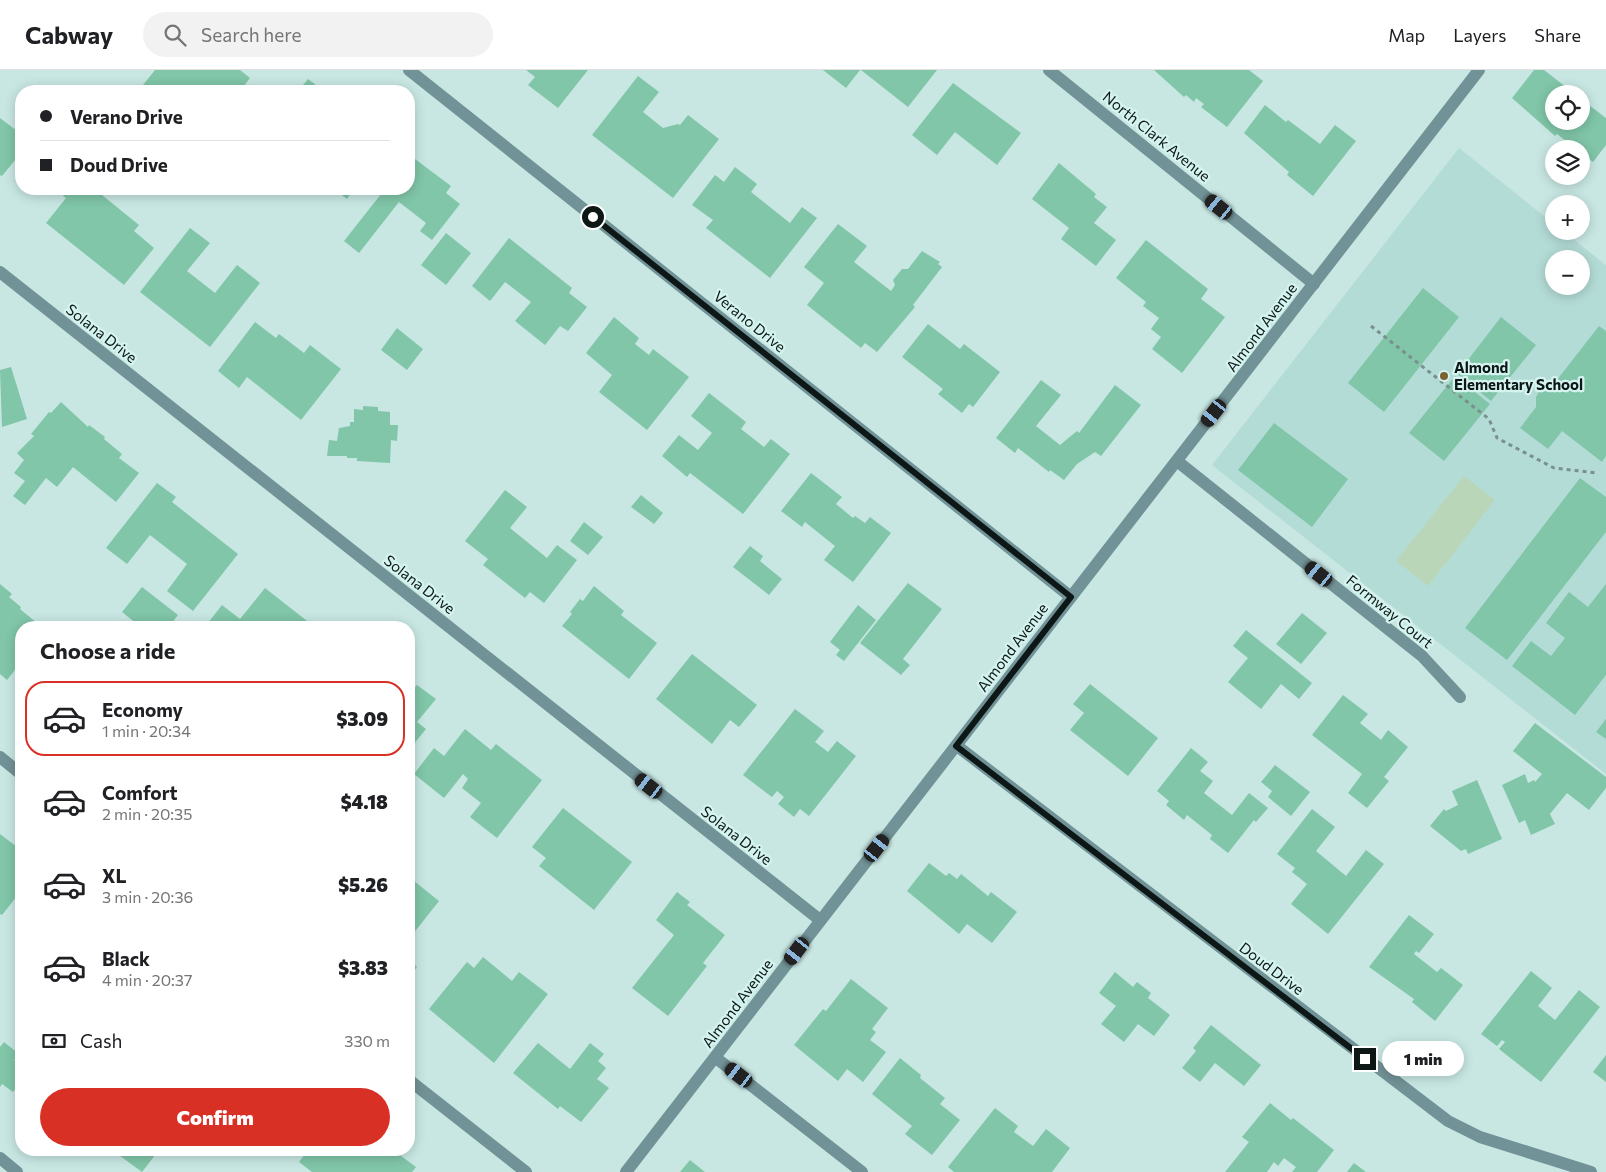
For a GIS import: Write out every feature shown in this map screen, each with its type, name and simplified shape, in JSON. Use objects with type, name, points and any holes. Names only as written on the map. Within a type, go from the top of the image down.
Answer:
[{"type":"street","name":"Verano Drive","points":[[409,70],[1071,597]]},
{"type":"street","name":"North Clark Avenue","points":[[1049,70],[1314,284]]},
{"type":"street","name":"Almond Avenue","points":[[626,1172],[1480,70]]},
{"type":"street","name":"Solana Drive","points":[[0,272],[820,920]]},
{"type":"street","name":"Formway Court","points":[[1177,460],[1422,656],[1460,697]]},
{"type":"street","name":"Doud Drive","points":[[956,746],[1448,1121],[1480,1136],[1591,1172]]},
{"type":"street","points":[[0,757],[15,769]]},
{"type":"street","points":[[716,1058],[862,1172]]},
{"type":"street","points":[[415,1085],[526,1172]]},
{"type":"street","points":[[0,1158],[17,1172]]},
{"type":"path","points":[[1371,326],[1489,419],[1496,438],[1554,468],[1597,473]]},
{"type":"shaded area","name":"Almond Elementary School","points":[[1459,148],[1545,217],[1545,240],[1574,240],[1587,250],[1545,250],[1545,295],[1590,295],[1590,252],[1606,265],[1606,774],[1212,465]]},
{"type":"green space","points":[[1464,476],[1495,500],[1428,586],[1396,561]]},
{"type":"building","points":[[155,70],[240,70],[250,78],[245,85],[143,85]]},
{"type":"building","points":[[526,70],[588,70],[558,108],[528,85],[535,77]]},
{"type":"building","points":[[823,70],[860,70],[846,88]]},
{"type":"building","points":[[861,70],[937,70],[908,107]]},
{"type":"building","points":[[1154,70],[1249,70],[1263,81],[1227,127],[1201,107],[1204,104],[1196,98],[1194,102],[1186,95],[1184,97]]},
{"type":"building","points":[[1534,70],[1544,70],[1563,85],[1545,85],[1545,127],[1512,98]]},
{"type":"building","points":[[638,76],[659,92],[643,112],[663,128],[680,125],[688,115],[719,139],[673,198],[592,135]]},
{"type":"building","points":[[308,79],[316,85],[303,85]]},
{"type":"building","points":[[953,83],[1021,133],[997,165],[955,132],[937,155],[912,135]]},
{"type":"building","points":[[1265,105],[1286,122],[1288,120],[1320,144],[1335,125],[1356,141],[1313,196],[1287,175],[1289,172],[1244,133]]},
{"type":"building","points":[[1590,106],[1606,118],[1606,145],[1593,162],[1590,160],[1590,140],[1565,140],[1557,134],[1555,136],[1548,130],[1590,130]]},
{"type":"building","points":[[0,118],[15,129],[15,160],[2,176],[0,175]]},
{"type":"building","points":[[415,159],[451,186],[446,193],[460,204],[432,240],[420,231],[426,223],[399,202],[359,253],[344,241],[380,195],[415,195]]},
{"type":"building","points":[[1059,163],[1096,194],[1094,197],[1107,207],[1094,223],[1116,240],[1096,266],[1061,239],[1069,228],[1032,199]]},
{"type":"building","points":[[735,167],[757,184],[751,192],[790,223],[802,207],[817,218],[770,278],[706,228],[713,220],[692,205],[715,175],[724,182]]},
{"type":"building","points":[[102,195],[139,225],[134,231],[154,248],[124,285],[46,223],[66,198],[63,196]]},
{"type":"building","points":[[342,195],[350,195],[347,199]]},
{"type":"building","points":[[838,224],[867,246],[854,262],[891,291],[895,285],[893,280],[902,269],[908,269],[922,251],[940,262],[938,264],[942,267],[913,305],[915,307],[877,352],[865,343],[861,348],[807,305],[824,283],[804,267]]},
{"type":"building","points":[[190,228],[210,243],[187,271],[215,293],[237,265],[260,283],[210,347],[140,292]]},
{"type":"building","points":[[446,233],[471,253],[446,285],[421,265]]},
{"type":"building","points":[[509,238],[572,288],[569,293],[587,307],[568,331],[560,326],[545,345],[515,321],[531,302],[505,282],[490,301],[472,286]]},
{"type":"building","points":[[1146,240],[1208,289],[1201,299],[1225,317],[1182,373],[1152,349],[1161,337],[1151,329],[1159,318],[1143,306],[1146,302],[1116,278]]},
{"type":"building","points":[[1423,288],[1459,317],[1384,412],[1348,383]]},
{"type":"building","points":[[614,317],[639,338],[635,344],[649,355],[653,349],[689,377],[647,430],[599,392],[612,375],[586,353]]},
{"type":"building","points":[[1501,317],[1536,345],[1491,401],[1457,374]]},
{"type":"building","points":[[255,322],[276,338],[279,334],[304,353],[310,345],[341,369],[301,420],[247,377],[239,388],[218,371]]},
{"type":"building","points":[[928,324],[960,349],[964,344],[1000,372],[973,407],[969,404],[962,413],[938,394],[943,389],[902,357]]},
{"type":"building","points":[[1599,326],[1606,331],[1606,456],[1602,462],[1562,431],[1548,449],[1520,428],[1536,407],[1536,397],[1539,392],[1544,387],[1553,385]]},
{"type":"building","points":[[397,328],[423,349],[407,370],[381,350]]},
{"type":"building","points":[[11,367],[27,419],[2,427],[0,370]]},
{"type":"building","points":[[1455,376],[1490,404],[1444,461],[1409,433]]},
{"type":"building","points":[[1041,380],[1061,395],[1036,426],[1060,445],[1077,431],[1079,433],[1115,385],[1141,405],[1101,456],[1095,452],[1077,464],[1064,480],[1050,470],[1049,472],[1018,448],[1015,453],[996,438]]},
{"type":"building","points":[[709,393],[746,422],[741,429],[764,447],[771,439],[790,454],[743,514],[690,473],[687,477],[662,456],[679,435],[698,450],[712,433],[691,416]]},
{"type":"building","points":[[61,402],[88,427],[89,425],[105,437],[104,439],[122,454],[119,458],[139,473],[116,502],[73,467],[57,487],[46,478],[25,505],[13,496],[25,481],[14,473],[24,460],[17,453],[34,436],[31,434],[49,412],[51,413]]},
{"type":"building","points":[[363,406],[378,407],[378,411],[390,412],[390,425],[398,425],[397,441],[391,440],[390,463],[357,461],[357,458],[347,458],[347,456],[327,456],[329,440],[337,441],[339,428],[350,426],[350,422],[354,422],[354,409],[363,410]]},
{"type":"building","points":[[1274,423],[1348,479],[1312,527],[1238,470]]},
{"type":"building","points":[[811,473],[842,497],[836,504],[853,518],[855,516],[865,523],[870,517],[891,533],[853,582],[824,560],[835,546],[805,522],[802,527],[781,511]]},
{"type":"building","points":[[1580,478],[1606,497],[1606,532],[1507,660],[1465,628]]},
{"type":"building","points":[[157,483],[176,497],[172,502],[238,554],[193,611],[167,591],[187,564],[150,535],[127,564],[106,548]]},
{"type":"building","points":[[505,490],[527,507],[510,528],[547,558],[557,545],[577,560],[544,603],[530,592],[525,598],[483,565],[488,559],[465,541]]},
{"type":"building","points":[[641,495],[663,513],[654,524],[631,507]]},
{"type":"building","points":[[584,522],[603,537],[588,555],[570,541]]},
{"type":"building","points":[[750,546],[763,556],[760,561],[782,579],[769,595],[733,567]]},
{"type":"building","points":[[908,583],[942,609],[903,659],[910,665],[901,675],[860,643]]},
{"type":"building","points":[[0,584],[12,594],[9,597],[21,607],[20,609],[35,621],[15,621],[15,670],[7,680],[0,674]]},
{"type":"building","points":[[1606,584],[1606,675],[1575,715],[1512,666],[1531,641],[1551,656],[1565,638],[1546,623],[1569,592],[1588,607]]},
{"type":"building","points":[[594,586],[624,611],[621,615],[657,643],[629,679],[562,626],[572,614],[570,612],[580,599],[583,601]]},
{"type":"building","points":[[142,587],[178,615],[173,621],[133,621],[122,612]]},
{"type":"building","points":[[265,588],[307,621],[209,621],[222,605],[240,619]]},
{"type":"building","points":[[858,605],[876,620],[844,661],[836,655],[840,650],[830,642]]},
{"type":"building","points":[[1302,613],[1327,633],[1301,664],[1276,644]]},
{"type":"building","points":[[1246,630],[1312,683],[1299,699],[1281,684],[1261,709],[1228,682],[1248,658],[1233,646]]},
{"type":"building","points":[[692,654],[757,705],[739,727],[730,720],[712,744],[656,699]]},
{"type":"building","points":[[1090,684],[1158,738],[1128,776],[1070,730],[1084,713],[1073,704]]},
{"type":"building","points":[[417,685],[436,699],[417,722],[426,729],[415,743],[415,687]]},
{"type":"building","points":[[1343,695],[1368,714],[1360,723],[1381,740],[1388,730],[1408,747],[1384,777],[1389,781],[1367,808],[1348,793],[1362,774],[1312,735]]},
{"type":"building","points":[[795,709],[824,731],[815,742],[828,752],[837,741],[856,756],[809,816],[800,809],[794,817],[778,804],[784,797],[777,791],[772,797],[743,775]]},
{"type":"building","points":[[1606,719],[1606,739],[1596,732]]},
{"type":"building","points":[[1535,723],[1606,777],[1606,788],[1589,810],[1567,793],[1550,814],[1555,824],[1531,835],[1525,820],[1519,823],[1502,785],[1525,774],[1528,783],[1534,780],[1535,782],[1542,774],[1513,751]]},
{"type":"building","points":[[465,729],[491,750],[496,744],[542,780],[497,838],[470,817],[481,803],[462,788],[468,779],[463,774],[444,798],[415,775],[434,748],[444,756]]},
{"type":"building","points":[[1191,748],[1208,762],[1200,771],[1213,781],[1204,793],[1232,815],[1249,793],[1268,808],[1256,822],[1254,820],[1228,853],[1210,839],[1212,835],[1187,815],[1184,820],[1166,805],[1169,801],[1157,791]]},
{"type":"building","points":[[1275,765],[1310,792],[1291,816],[1268,797],[1272,791],[1261,782]]},
{"type":"building","points":[[1477,780],[1502,839],[1468,854],[1466,849],[1461,851],[1430,826],[1444,809],[1446,811],[1458,805],[1452,791]]},
{"type":"building","points":[[563,808],[632,862],[594,910],[539,866],[546,858],[532,847]]},
{"type":"building","points":[[1312,809],[1335,827],[1316,851],[1346,876],[1366,850],[1384,864],[1328,934],[1291,904],[1307,884],[1292,872],[1295,868],[1277,854]]},
{"type":"building","points":[[0,834],[15,845],[15,899],[2,915],[0,914]]},
{"type":"building","points":[[929,863],[946,876],[949,873],[957,879],[961,874],[988,896],[991,892],[1017,912],[992,943],[967,924],[959,934],[907,891]]},
{"type":"building","points":[[415,882],[439,901],[415,931]]},
{"type":"building","points":[[677,892],[690,902],[687,905],[725,935],[703,963],[707,966],[668,1016],[632,988],[674,935],[656,920]]},
{"type":"building","points":[[1409,915],[1434,934],[1419,953],[1416,951],[1414,954],[1437,972],[1441,968],[1463,985],[1435,1021],[1412,1002],[1414,999],[1369,967]]},
{"type":"building","points":[[483,957],[512,981],[519,972],[548,994],[494,1063],[429,1009],[467,962],[474,968]]},
{"type":"building","points":[[1531,971],[1552,988],[1538,1006],[1555,1020],[1579,990],[1600,1007],[1541,1082],[1499,1049],[1505,1042],[1502,1040],[1497,1046],[1481,1034]]},
{"type":"building","points":[[1115,972],[1133,987],[1137,982],[1151,993],[1148,998],[1170,1015],[1154,1036],[1138,1024],[1124,1042],[1101,1024],[1116,1006],[1099,993]]},
{"type":"building","points":[[851,979],[888,1008],[872,1029],[876,1032],[870,1040],[886,1052],[863,1082],[847,1069],[838,1081],[794,1045],[823,1009],[826,1011]]},
{"type":"building","points":[[1211,1025],[1261,1065],[1244,1086],[1215,1063],[1200,1082],[1182,1068],[1196,1051],[1193,1048]]},
{"type":"building","points":[[4,1042],[15,1051],[15,1090],[13,1092],[2,1084],[0,1087],[0,1047]]},
{"type":"building","points":[[538,1043],[570,1069],[590,1043],[604,1054],[598,1061],[606,1068],[597,1079],[609,1088],[581,1122],[560,1106],[558,1109],[513,1073]]},
{"type":"building","points":[[1606,1055],[1606,1082],[1593,1072]]},
{"type":"building","points":[[900,1058],[921,1075],[920,1078],[945,1098],[940,1104],[960,1120],[932,1155],[905,1134],[912,1126],[872,1094]]},
{"type":"building","points":[[1270,1103],[1291,1120],[1293,1118],[1334,1150],[1317,1172],[1292,1172],[1296,1167],[1284,1158],[1278,1166],[1274,1162],[1267,1172],[1225,1172],[1249,1142],[1242,1137]]},
{"type":"building","points":[[995,1108],[1018,1126],[1014,1132],[1033,1146],[1046,1129],[1070,1148],[1052,1172],[954,1172],[948,1167]]},
{"type":"building","points":[[120,1156],[154,1156],[142,1172]]},
{"type":"building","points":[[304,1156],[401,1156],[416,1167],[412,1172],[312,1172],[299,1162]]},
{"type":"building","points":[[690,1160],[705,1172],[680,1172]]},
{"type":"building","points":[[1354,1163],[1366,1172],[1347,1172]]},
{"type":"place","name":"Almond Elementary School","points":[[1444,376]]},
{"type":"route","points":[[593,217],[1071,597],[956,746],[1365,1059]]}]
